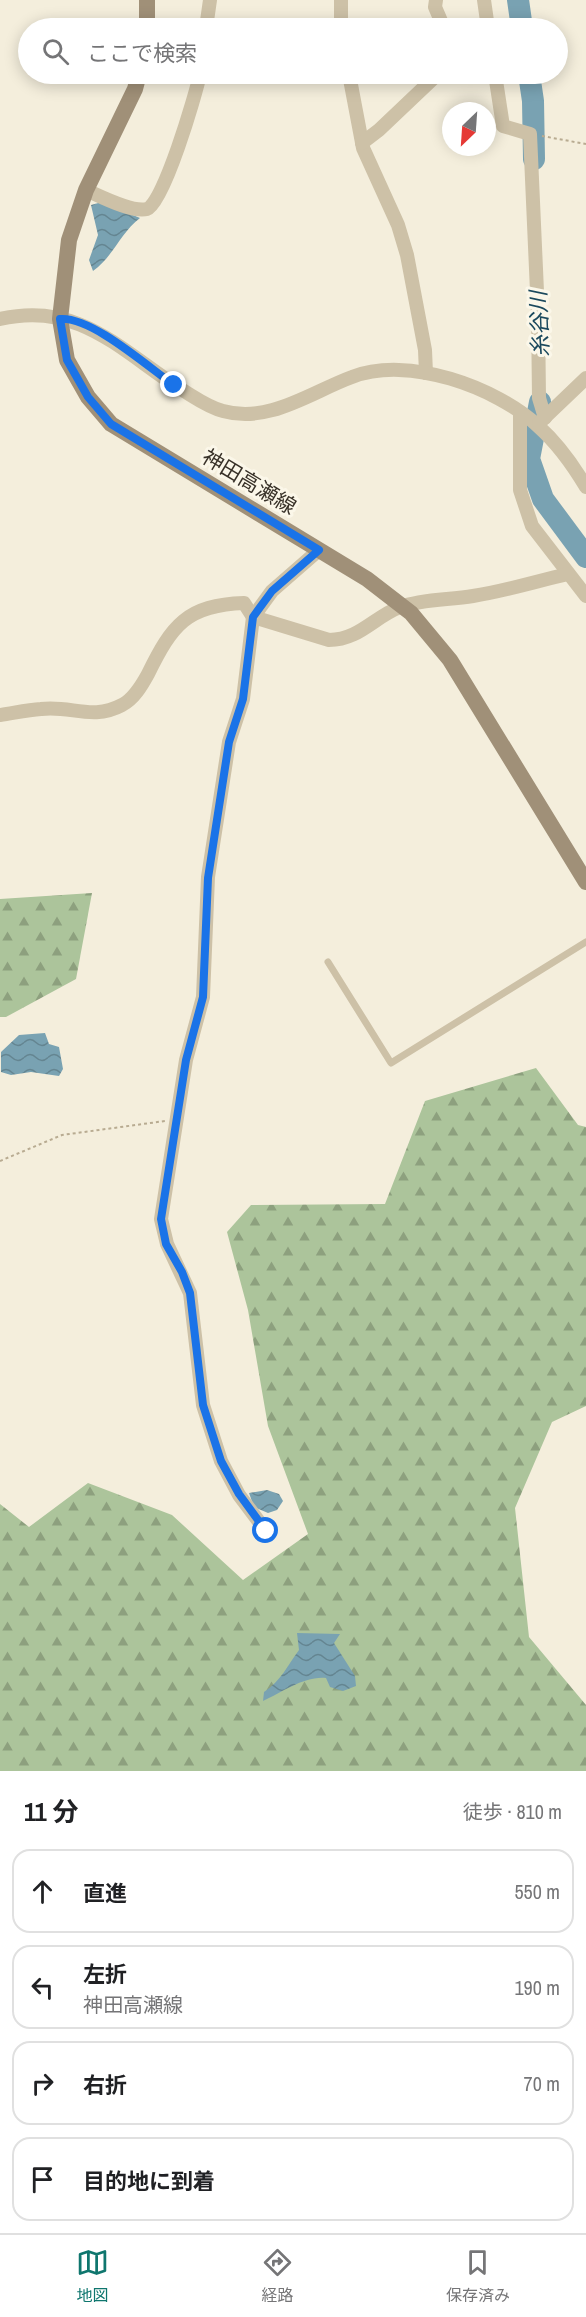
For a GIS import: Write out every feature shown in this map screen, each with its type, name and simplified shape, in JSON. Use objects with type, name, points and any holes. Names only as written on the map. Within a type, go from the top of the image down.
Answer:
[{"type":"main road","points":[[147,0],[147,18]]},
{"type":"main road","name":"神田高瀬線","points":[[136,84],[86,190],[69,240],[60,319],[67,360],[88,397],[111,424],[368,579],[403,606],[430,633],[450,660],[586,882]]},
{"type":"street","points":[[207,18],[210,0]]},
{"type":"street","points":[[341,0],[341,18]]},
{"type":"street","points":[[436,0],[435,7],[440,18]]},
{"type":"street","points":[[484,0],[487,18]]},
{"type":"street","points":[[86,190],[134,209],[145,210],[153,207],[164,187],[197,84]]},
{"type":"street","points":[[351,84],[362,143],[373,175],[399,225],[425,350],[426,373]]},
{"type":"street","points":[[362,143],[380,130],[428,84]]},
{"type":"street","points":[[497,84],[503,126],[519,130],[538,314],[541,421],[586,487]]},
{"type":"street","points":[[0,319],[27,315],[69,318],[98,332],[182,390],[224,411],[251,414],[276,410],[355,375],[386,369],[426,373],[484,392],[541,421]]},
{"type":"street","points":[[541,421],[586,378]]},
{"type":"street","points":[[520,412],[520,490],[532,526],[586,596]]},
{"type":"street","points":[[266,1531],[239,1494],[221,1461],[203,1405],[190,1293],[182,1272],[166,1244],[161,1219],[186,1060],[203,997],[208,878],[229,742],[243,699],[253,617],[272,591],[319,550]]},
{"type":"street","points":[[0,715],[40,709],[101,714],[124,704],[135,695],[162,645],[195,610],[244,603],[253,617],[329,640],[341,640],[366,629],[403,606],[473,596],[568,574]]},
{"type":"lane","points":[[328,963],[391,1063],[586,942]]},
{"type":"path","points":[[519,130],[586,144]]},
{"type":"path","points":[[0,1161],[62,1135],[176,1120]]},
{"type":"green space","points":[[92,893],[76,979],[6,1017],[0,1017],[0,899]]},
{"type":"green space","points":[[536,1068],[578,1125],[586,1127],[586,1406],[552,1422],[515,1508],[529,1637],[586,1705],[586,1771],[0,1771],[0,1504],[29,1527],[88,1483],[172,1515],[243,1580],[308,1534],[268,1426],[248,1310],[227,1232],[251,1205],[385,1204],[425,1101]]},
{"type":"water","points":[[102,202],[140,218],[93,271],[89,260],[98,235],[91,205]]},
{"type":"water","points":[[45,1033],[49,1044],[59,1047],[63,1069],[59,1076],[31,1072],[11,1075],[1,1072],[1,1052],[19,1035]]},
{"type":"water","points":[[267,1490],[279,1494],[283,1501],[277,1510],[268,1513],[254,1507],[249,1493]]},
{"type":"water","points":[[297,1633],[340,1634],[334,1643],[355,1676],[356,1686],[343,1691],[330,1687],[326,1678],[310,1679],[263,1701],[264,1692],[279,1678],[299,1650]]},
{"type":"waterway","name":"糸谷川","points":[[518,0],[521,18]]},
{"type":"waterway","name":"糸谷川","points":[[530,84],[534,159]]},
{"type":"waterway","name":"糸谷川","points":[[540,402],[529,459],[543,499],[586,557]]},
{"type":"route","points":[[174,385],[81,322],[69,318],[60,319],[67,360],[88,397],[111,424],[319,550],[272,591],[253,617],[243,699],[229,742],[216,838],[208,878],[203,997],[186,1060],[161,1219],[166,1244],[182,1272],[190,1293],[196,1363],[203,1405],[221,1461],[239,1494],[266,1531]]}]
